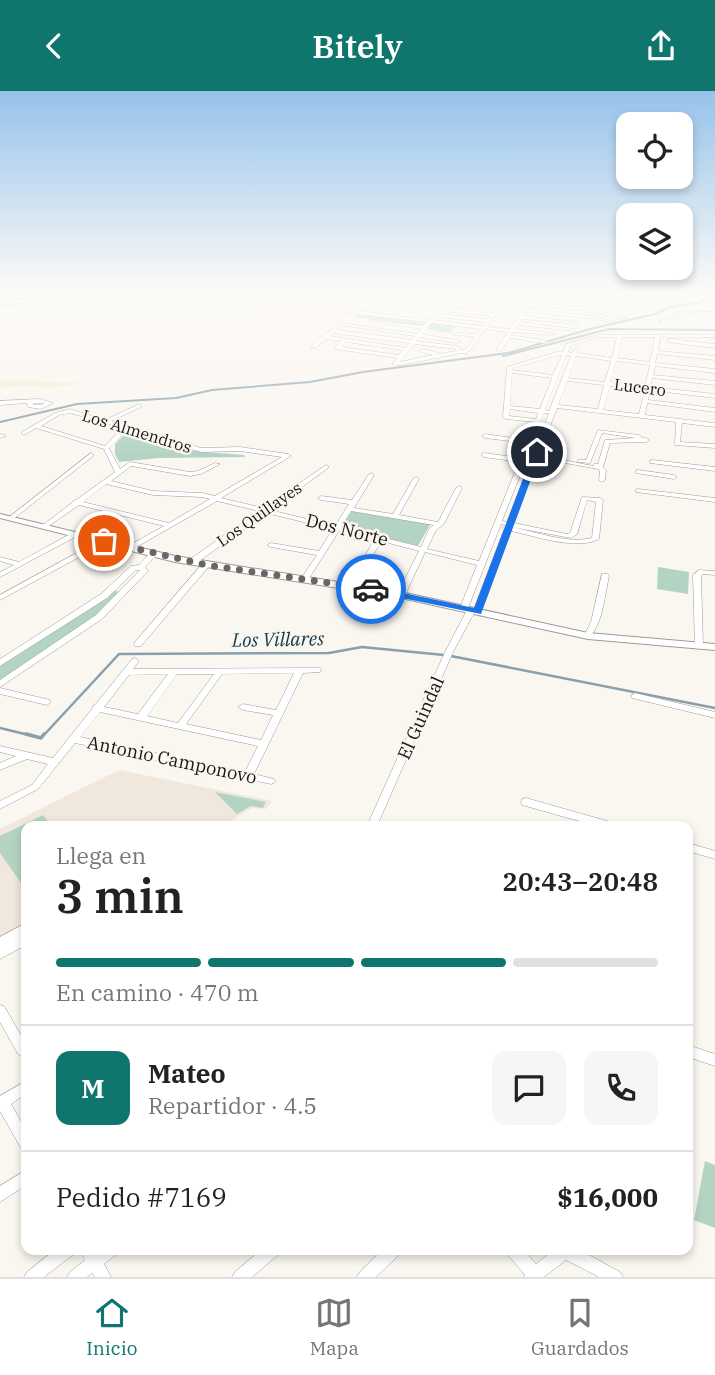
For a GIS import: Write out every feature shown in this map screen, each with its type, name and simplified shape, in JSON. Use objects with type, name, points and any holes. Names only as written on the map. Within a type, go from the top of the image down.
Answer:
[{"type":"main road","points":[[0,516],[206,565],[380,590],[588,636],[715,647]]},
{"type":"street","points":[[340,345],[337,348],[399,361],[464,353],[471,345]]},
{"type":"street","points":[[381,345],[405,349]]},
{"type":"street","points":[[399,361],[408,345]]},
{"type":"street","points":[[437,345],[457,348],[464,353]]},
{"type":"street","points":[[499,350],[502,345]]},
{"type":"street","points":[[470,610],[481,564],[522,460],[556,377],[576,345]]},
{"type":"street","points":[[600,411],[617,345]]},
{"type":"street","points":[[642,416],[656,345]]},
{"type":"street","points":[[423,351],[439,357]]},
{"type":"street","points":[[655,352],[715,358]]},
{"type":"street","points":[[470,610],[509,526],[566,379],[570,354]]},
{"type":"street","points":[[539,421],[506,417],[510,367],[570,354],[715,371]]},
{"type":"street","points":[[510,371],[556,377]]},
{"type":"street","points":[[651,376],[715,383]]},
{"type":"street","name":"Lucero","points":[[566,379],[715,396]]},
{"type":"street","points":[[645,401],[715,410]]},
{"type":"street","points":[[0,403],[30,403]]},
{"type":"street","points":[[115,406],[128,410]]},
{"type":"street","points":[[105,422],[139,406]]},
{"type":"street","points":[[507,407],[543,412],[554,409],[600,411],[715,425]]},
{"type":"street","name":"Los Almendros","points":[[35,426],[57,414],[70,411],[201,450],[240,449],[288,456],[213,498]]},
{"type":"street","points":[[679,421],[677,444],[715,446]]},
{"type":"street","points":[[24,433],[35,426],[106,448],[118,472]]},
{"type":"street","points":[[106,448],[126,428]]},
{"type":"street","points":[[588,461],[600,431],[646,440],[607,441],[600,467]]},
{"type":"street","points":[[485,436],[540,444]]},
{"type":"street","points":[[10,519],[91,455]]},
{"type":"street","points":[[484,455],[522,460],[535,456],[588,461],[603,470],[602,480]]},
{"type":"street","points":[[535,456],[600,467]]},
{"type":"street","points":[[652,462],[715,469]]},
{"type":"street","points":[[44,527],[75,502],[134,464],[194,474],[217,464]]},
{"type":"street","points":[[674,465],[674,495]]},
{"type":"street","name":"Los Quillayes","points":[[192,562],[327,467]]},
{"type":"street","points":[[638,473],[674,477]]},
{"type":"street","points":[[304,580],[371,475]]},
{"type":"street","points":[[395,517],[416,479]]},
{"type":"street","name":"Dos Norte","points":[[105,482],[153,493],[199,494],[481,564]]},
{"type":"street","points":[[401,594],[422,549],[433,529],[440,524],[459,488]]},
{"type":"street","points":[[638,491],[715,500]]},
{"type":"street","points":[[131,548],[213,498]]},
{"type":"street","points":[[321,498],[395,517],[440,524]]},
{"type":"street","points":[[509,526],[578,542],[591,541],[595,538],[600,500],[584,498],[573,534]]},
{"type":"street","points":[[75,502],[170,525]]},
{"type":"street","points":[[498,524],[568,536],[573,534],[591,541]]},
{"type":"street","points":[[0,575],[76,534]]},
{"type":"street","points":[[352,586],[379,538]]},
{"type":"street","points":[[0,598],[104,541]]},
{"type":"street","points":[[271,545],[320,553]]},
{"type":"street","points":[[0,663],[114,589],[134,568],[141,567],[154,554]]},
{"type":"street","points":[[0,559],[20,564]]},
{"type":"street","points":[[138,644],[206,565]]},
{"type":"street","points":[[0,684],[99,617],[144,570],[141,567]]},
{"type":"street","points":[[699,646],[697,575],[702,572],[715,573]]},
{"type":"street","points":[[588,636],[595,622],[605,576]]},
{"type":"street","points":[[114,589],[124,591]]},
{"type":"street","name":"El Guindal","points":[[374,821],[470,610]]},
{"type":"street","points":[[0,805],[35,787],[135,661]]},
{"type":"street","points":[[248,776],[300,670]]},
{"type":"street","points":[[126,672],[317,670]]},
{"type":"street","points":[[141,717],[174,671]]},
{"type":"street","points":[[181,725],[220,671]]},
{"type":"street","points":[[0,691],[47,702]]},
{"type":"street","points":[[635,696],[715,715]]},
{"type":"street","points":[[243,707],[279,713]]},
{"type":"street","points":[[96,708],[264,744]]},
{"type":"street","name":"Antonio Camponovo","points":[[73,739],[271,781]]},
{"type":"street","points":[[0,749],[55,762]]},
{"type":"street","points":[[0,767],[27,755]]},
{"type":"street","points":[[526,802],[592,821]]},
{"type":"street","points":[[693,849],[715,855]]},
{"type":"street","points":[[0,943],[21,934]]},
{"type":"street","points":[[0,954],[21,936]]},
{"type":"street","points":[[0,1010],[4,1026],[21,1048]]},
{"type":"street","points":[[693,1053],[715,1060]]},
{"type":"street","points":[[21,1090],[1,1102],[21,1135]]},
{"type":"street","points":[[0,1195],[21,1180]]},
{"type":"street","points":[[32,1277],[61,1255]]},
{"type":"street","points":[[240,1277],[267,1255]]},
{"type":"street","points":[[365,1277],[384,1255]]},
{"type":"street","points":[[517,1255],[534,1276],[560,1255]]},
{"type":"street","points":[[573,1255],[615,1277]]},
{"type":"street","points":[[75,1277],[91,1256],[103,1277]]},
{"type":"shaded area","points":[[0,379],[82,383],[53,388],[0,388]]},
{"type":"shaded area","points":[[119,770],[272,801],[266,809],[252,808],[230,821],[21,821],[21,927],[0,938],[0,829]]},
{"type":"green space","points":[[128,430],[194,451],[245,457],[159,458],[119,462],[115,454],[115,444]]},
{"type":"green space","points":[[351,510],[431,523],[418,546],[340,526]]},
{"type":"green space","points":[[658,567],[689,572],[688,594],[657,589]]},
{"type":"green space","points":[[115,591],[121,592],[96,617],[0,682],[0,665]]},
{"type":"green space","points":[[215,792],[266,802],[263,808],[251,806],[237,814]]},
{"type":"green space","points":[[43,815],[48,821],[31,821]]},
{"type":"green space","points":[[21,826],[21,883],[0,853],[0,836]]},
{"type":"green space","points":[[705,1161],[715,1165],[715,1228],[694,1220]]},
{"type":"waterway","points":[[0,422],[77,404],[176,398],[212,390],[310,382],[363,372],[508,353],[534,345]]},
{"type":"waterway","points":[[503,356],[545,345]]},
{"type":"waterway","name":"Los Villares","points":[[43,736],[119,654],[329,653],[362,647],[444,655]]},
{"type":"waterway","name":"Los Villares","points":[[451,656],[715,708]]},
{"type":"waterway","name":"Los Villares","points":[[0,728],[33,736]]},
{"type":"waterway","name":"Los Villares","points":[[26,734],[41,738],[44,734]]},
{"type":"way so far","points":[[104,541],[206,565],[371,589]]},
{"type":"route","points":[[371,589],[477,612],[537,452]]}]
